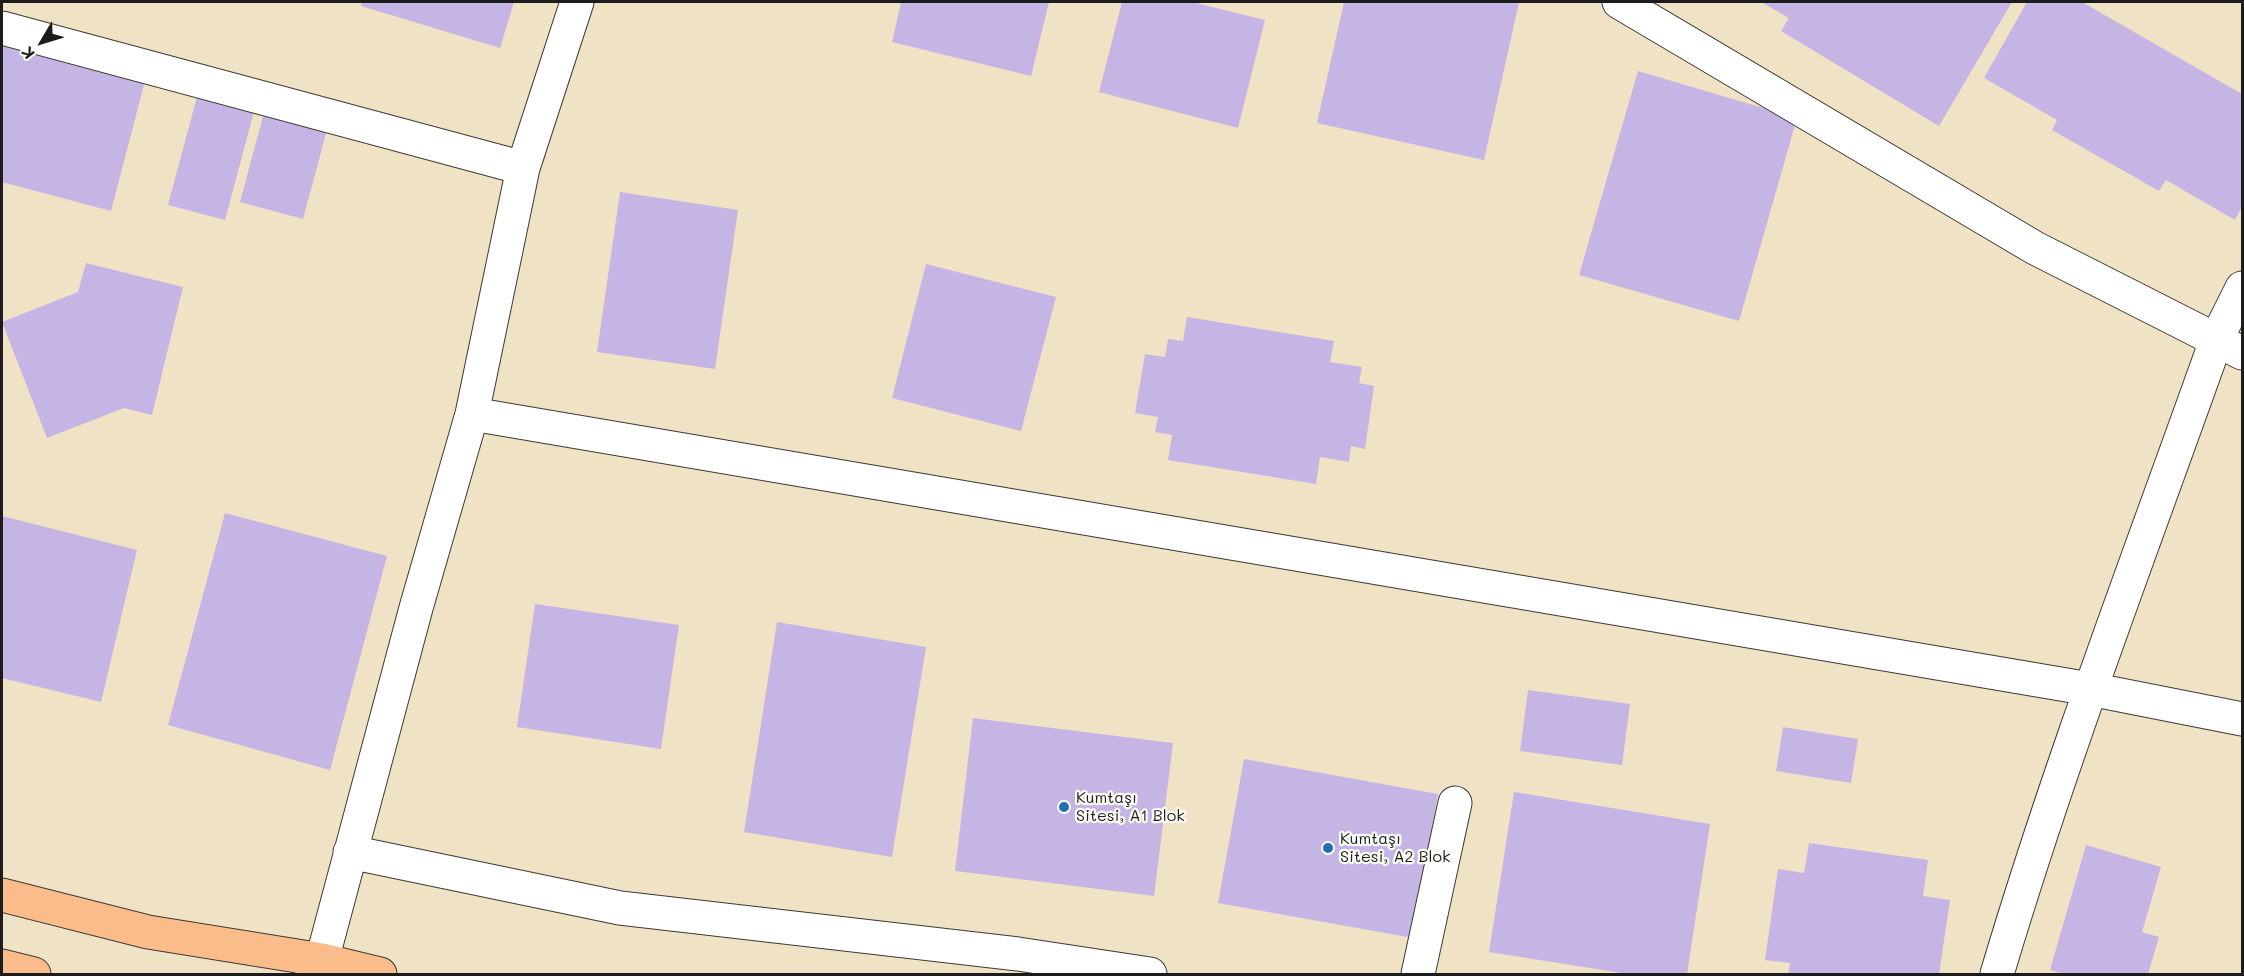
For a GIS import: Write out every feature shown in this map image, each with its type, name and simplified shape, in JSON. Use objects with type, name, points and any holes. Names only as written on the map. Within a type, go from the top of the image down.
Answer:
[{"type":"main road","points":[[2,895],[148,932],[317,967],[380,975]]},
{"type":"main road","points":[[2,966],[33,975]]},
{"type":"street","points":[[317,967],[472,414],[523,168],[578,2]]},
{"type":"street","points":[[1619,2],[2035,248],[2230,345]]},
{"type":"street","points":[[2,28],[523,168]]},
{"type":"street","points":[[1997,975],[2035,848],[2090,689],[2230,345],[2242,288]]},
{"type":"street","points":[[472,414],[2090,689],[2242,719]]},
{"type":"street","points":[[1418,975],[1455,803]]},
{"type":"street","points":[[350,852],[620,908],[1018,954],[1150,975]]},
{"type":"building","points":[[362,2],[514,2],[500,48],[361,6]]},
{"type":"building","points":[[901,2],[1049,2],[1031,76],[892,42]]},
{"type":"building","points":[[1122,2],[1192,2],[1265,20],[1238,128],[1099,92]]},
{"type":"building","points":[[1344,2],[1519,2],[1484,160],[1317,123]]},
{"type":"building","points":[[1761,2],[2012,2],[1939,126],[1781,31],[1789,18]]},
{"type":"building","points":[[2027,2],[2082,2],[2242,94],[2242,206],[2235,220],[2166,180],[2159,191],[2052,130],[2057,120],[1984,78]]},
{"type":"building","points":[[2,39],[146,77],[111,211],[2,182]]},
{"type":"building","points":[[1638,71],[1797,118],[1739,321],[1579,275]]},
{"type":"building","points":[[198,93],[255,108],[225,220],[168,205]]},
{"type":"building","points":[[265,109],[328,126],[303,219],[240,202]]},
{"type":"building","points":[[620,192],[738,210],[715,369],[597,352]]},
{"type":"building","points":[[86,263],[183,287],[152,415],[124,408],[47,438],[2,322],[78,292]]},
{"type":"building","points":[[926,264],[1056,297],[1021,431],[892,398]]},
{"type":"building","points":[[1187,317],[1334,341],[1330,362],[1362,367],[1359,383],[1374,386],[1365,449],[1351,446],[1349,462],[1320,457],[1316,484],[1168,460],[1172,435],[1155,432],[1158,417],[1135,413],[1145,354],[1165,357],[1168,339],[1183,341]]},
{"type":"building","points":[[225,513],[387,556],[330,770],[168,725]]},
{"type":"building","points":[[2,516],[137,550],[101,702],[2,678]]},
{"type":"building","points":[[535,604],[679,625],[661,749],[517,727]]},
{"type":"building","points":[[777,622],[926,647],[892,857],[744,832]]},
{"type":"building","points":[[1528,690],[1630,704],[1622,765],[1520,751]]},
{"type":"building","name":"Kumtaşı Sitesi, A1 Blok","points":[[973,718],[1173,743],[1154,896],[955,871]]},
{"type":"building","points":[[1783,727],[1858,739],[1851,783],[1776,771]]},
{"type":"building","name":"Kumtaşı Sitesi, A2 Blok","points":[[1244,759],[1438,794],[1413,938],[1218,903]]},
{"type":"building","points":[[1514,792],[1710,824],[1687,974],[1628,974],[1489,952]]},
{"type":"building","points":[[1809,843],[1928,860],[1923,896],[1950,900],[1939,974],[1788,974],[1790,963],[1765,960],[1778,869],[1804,873]]},
{"type":"building","points":[[2086,845],[2161,867],[2142,932],[2159,937],[2148,974],[2064,974],[2050,970]]},
{"type":"place","name":"Kumtaşı Sitesi, A1 Blok","points":[[1064,807]]},
{"type":"place","name":"Kumtaşı Sitesi, A2 Blok","points":[[1328,848]]}]
